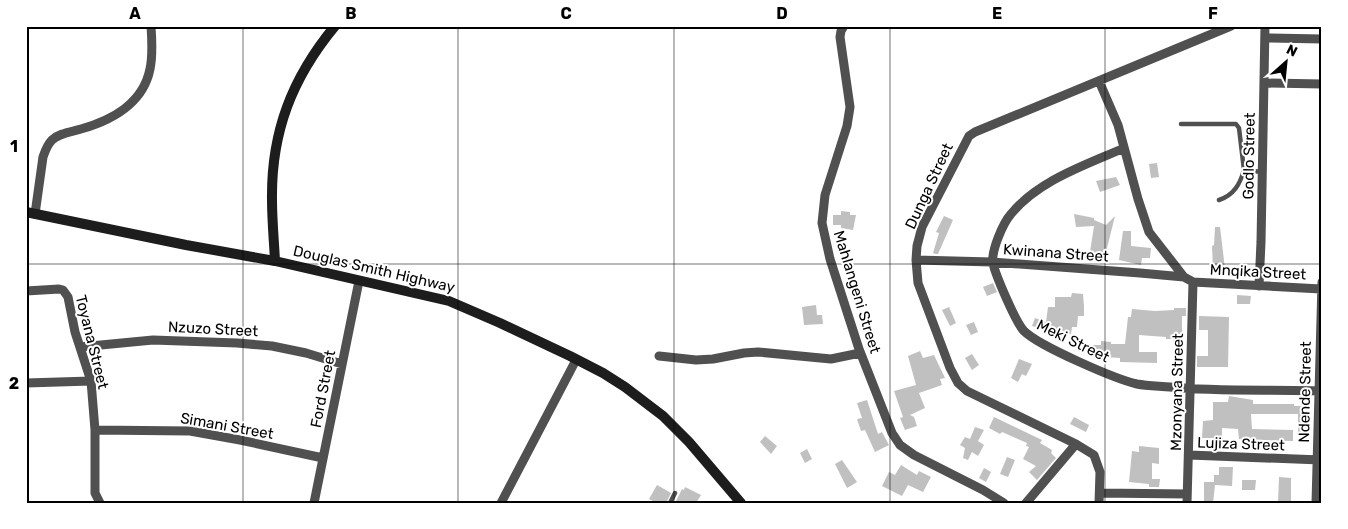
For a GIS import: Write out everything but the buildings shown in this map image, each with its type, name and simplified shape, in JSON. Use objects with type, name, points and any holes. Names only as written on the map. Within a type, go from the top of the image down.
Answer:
[{"type":"street","points":[[31,213],[45,149],[53,139],[118,114],[131,104],[142,90],[150,68],[152,26]]},
{"type":"street","points":[[275,261],[272,177],[276,144],[282,121],[295,87],[306,67],[335,26]]},
{"type":"street","name":"Mahlangeni Street","points":[[844,26],[840,37],[850,107],[847,126],[825,195],[822,224],[830,259],[860,353],[892,433],[900,445],[914,455],[1004,503]]},
{"type":"street","name":"Dunga Street","points":[[1099,503],[1100,472],[1094,455],[1076,444],[967,391],[958,383],[950,368],[918,283],[917,246],[922,227],[969,136],[975,132],[1232,26]]},
{"type":"street","name":"Godlo Street","points":[[1258,286],[1261,242],[1265,26]]},
{"type":"street","points":[[1265,38],[1322,39]]},
{"type":"street","points":[[1099,81],[1118,125],[1149,232],[1184,277]]},
{"type":"street","points":[[1264,83],[1322,84]]},
{"type":"street","points":[[992,262],[998,237],[1005,222],[1011,213],[1031,195],[1064,174],[1124,148]]},
{"type":"street","name":"Douglas Smith Highway","points":[[31,213],[275,261],[450,301],[604,373],[625,387],[663,416],[689,442],[741,503]]},
{"type":"street","name":"Kwinana Street","points":[[916,260],[992,262],[1184,277],[1193,282]]},
{"type":"street","name":"Meki Street","points":[[992,262],[1018,325],[1024,332],[1051,348],[1118,378],[1138,384],[1191,389],[1321,391]]},
{"type":"street","name":"Ford Street","points":[[315,502],[359,281]]},
{"type":"street","name":"Mnqika Street","points":[[1193,282],[1322,289]]},
{"type":"street","name":"Mzonyana Street","points":[[1188,498],[1193,282]]},
{"type":"street","name":"Ndende Street","points":[[1316,503],[1320,460],[1322,282]]},
{"type":"street","name":"Toyana Street","points":[[26,291],[59,289],[66,293],[68,297],[75,332],[90,381],[95,430],[98,500]]},
{"type":"street","name":"Nzuzo Street","points":[[80,347],[153,340],[237,343],[272,346],[306,353],[342,364]]},
{"type":"street","points":[[659,356],[696,360],[758,352],[832,359],[860,353]]},
{"type":"street","points":[[501,503],[573,358]]},
{"type":"street","points":[[26,384],[90,381]]},
{"type":"street","name":"Simani Street","points":[[95,430],[190,431],[323,458]]},
{"type":"street","points":[[1026,503],[1076,444]]},
{"type":"street","name":"Lujiza Street","points":[[1189,455],[1320,460]]},
{"type":"street","points":[[1100,493],[1188,498]]},
{"type":"lane","points":[[1180,124],[1236,124],[1239,128],[1244,170],[1240,182],[1233,192],[1219,200]]},
{"type":"lane","points":[[1244,170],[1262,172]]},
{"type":"lane","points":[[670,503],[675,493]]}]
